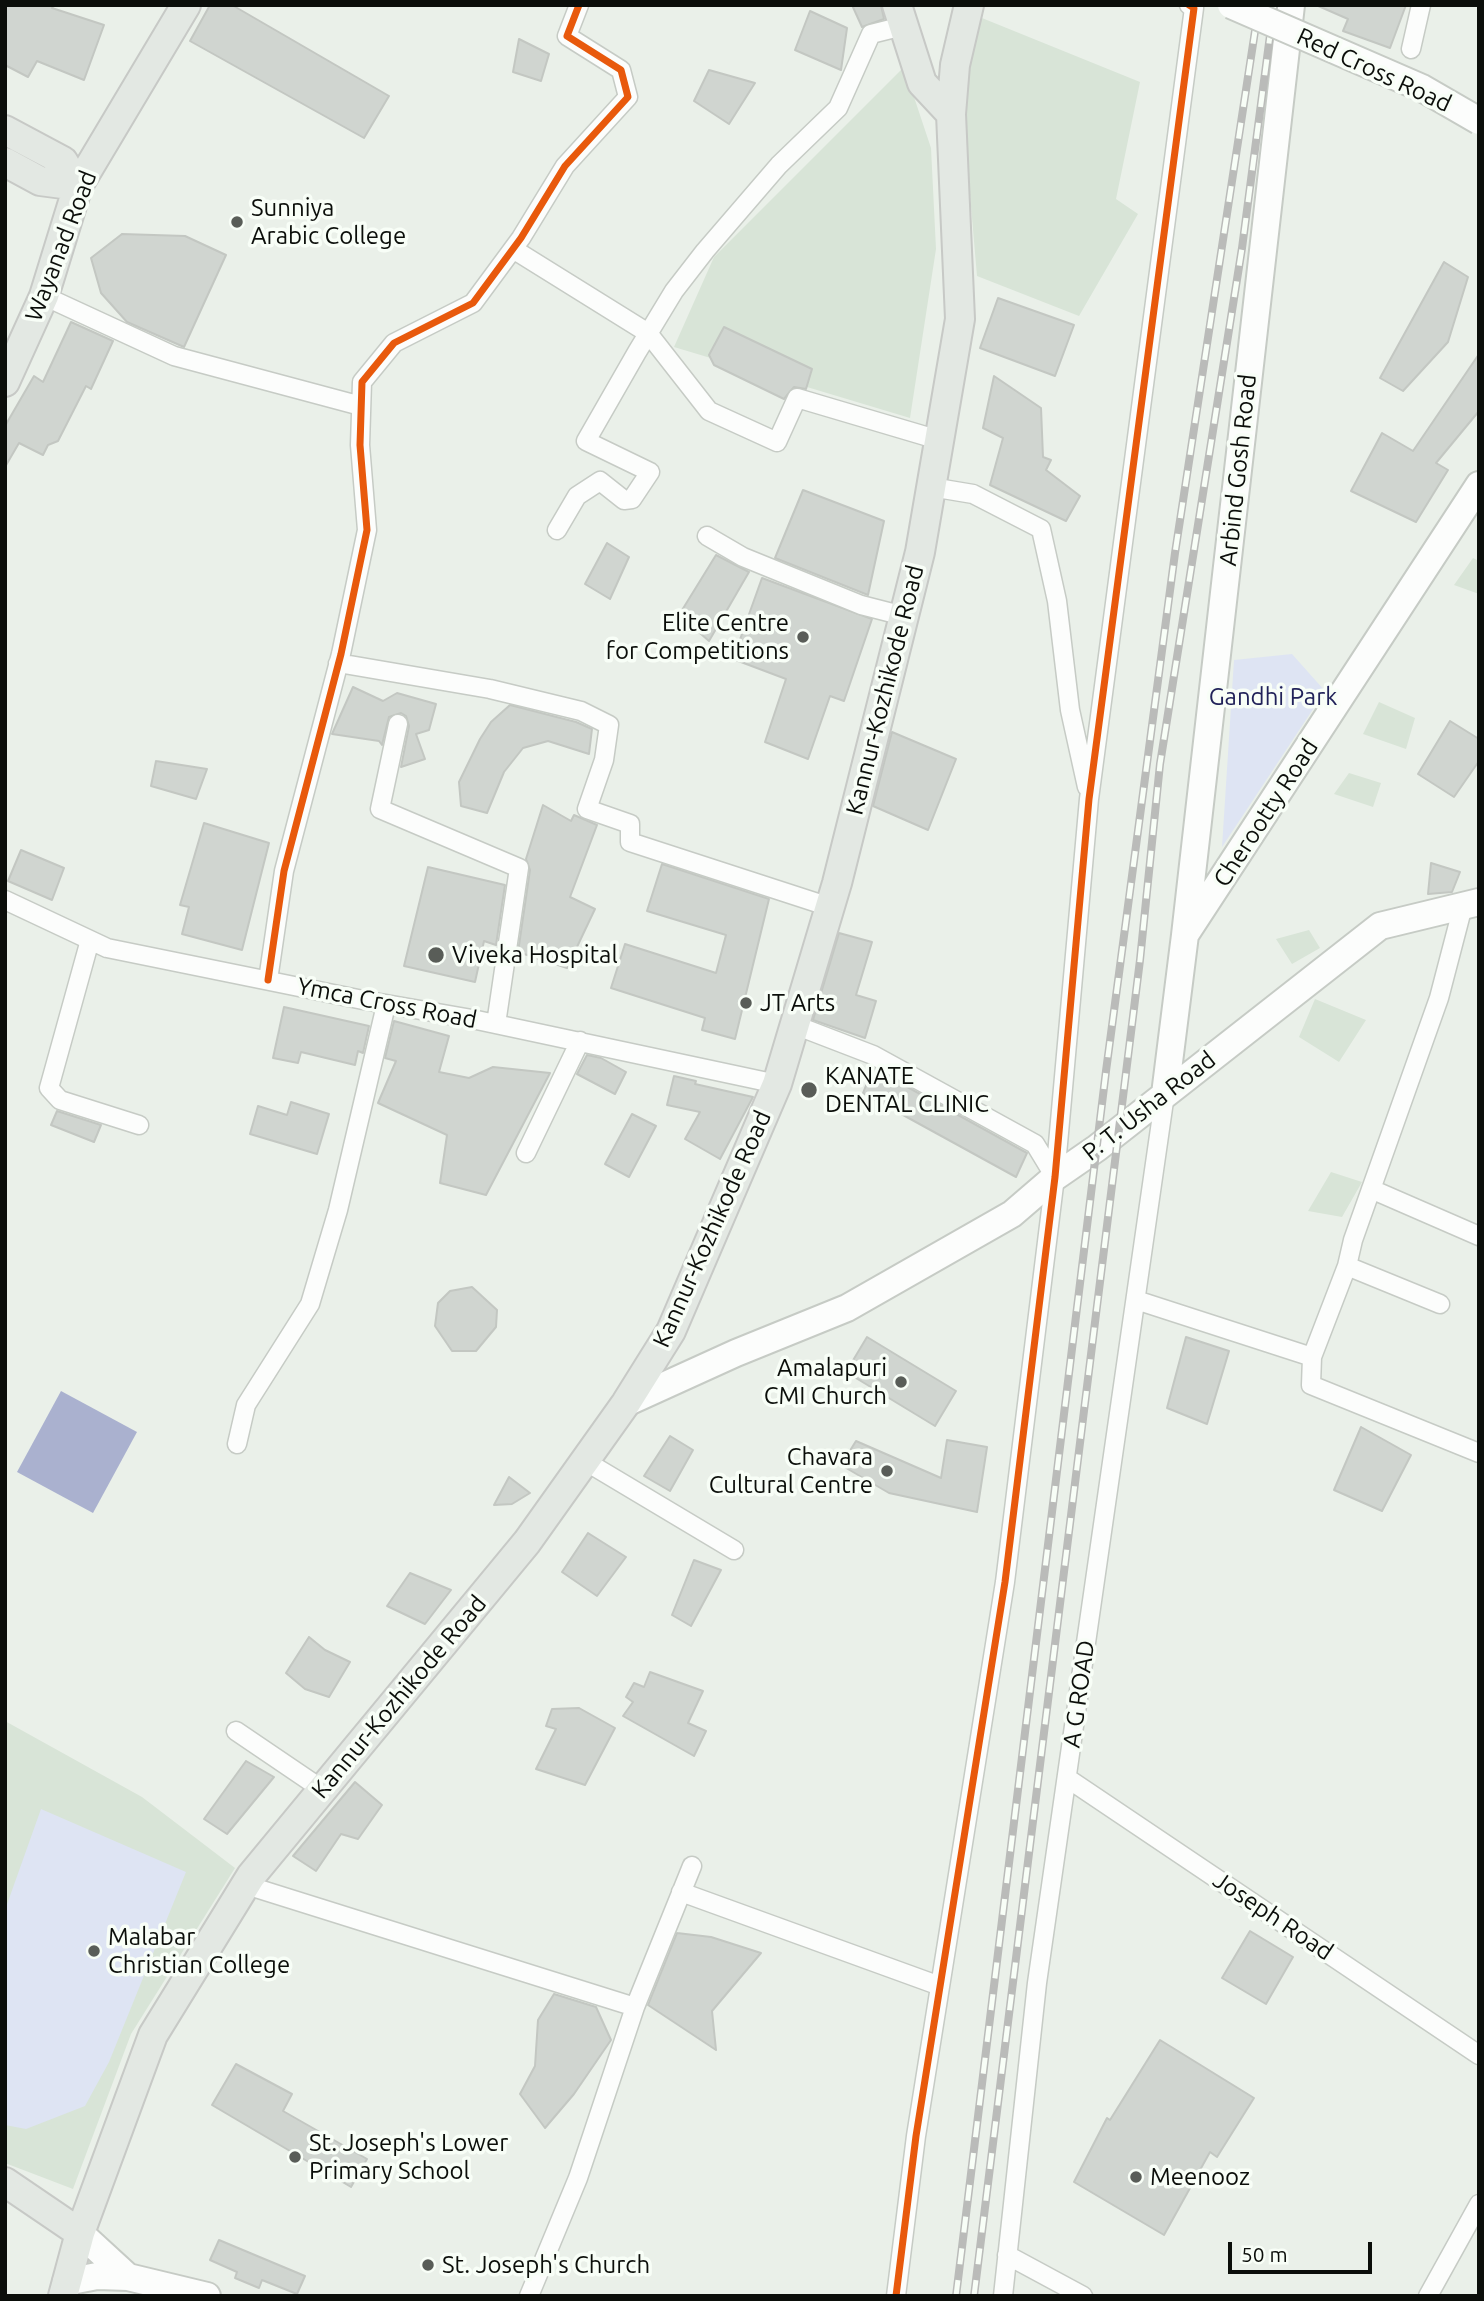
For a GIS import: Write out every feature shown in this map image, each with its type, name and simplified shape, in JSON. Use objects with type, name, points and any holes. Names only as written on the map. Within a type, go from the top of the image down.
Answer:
[{"type":"main road","name":"Wayanad Road","points":[[5,382],[44,296],[78,186],[186,5]]},
{"type":"main road","name":"Kannur-Kozhikode Road","points":[[65,2289],[80,2233],[153,2035],[246,1885],[527,1542],[626,1403],[671,1331],[777,1084],[830,907],[920,552],[960,319],[951,114],[955,65],[969,5]]},
{"type":"main road","points":[[900,15],[922,83],[951,114]]},
{"type":"main road","points":[[5,130],[63,162],[78,186]]},
{"type":"main road","points":[[5,162],[40,181],[78,186]]},
{"type":"main road","points":[[5,2182],[80,2233]]},
{"type":"street","points":[[268,980],[284,871],[338,663],[367,530],[360,445],[362,382],[394,343],[473,303],[513,249],[565,166],[628,97],[621,70],[567,36],[579,5]]},
{"type":"street","points":[[896,2296],[916,2136],[1005,1582],[1055,1177],[1089,799],[1194,8],[1189,5]]},
{"type":"street","name":"Red Cross Road","points":[[1231,5],[1422,88],[1479,121]]},
{"type":"street","name":"Arbind Gosh Road","points":[[1185,935],[1292,5]]},
{"type":"street","points":[[1411,49],[1421,5]]},
{"type":"street","points":[[557,530],[577,496],[600,481],[624,500],[632,499],[650,472],[586,441],[674,291],[779,165],[838,108],[871,34],[900,15]]},
{"type":"street","points":[[513,249],[648,333],[709,411],[777,442],[797,398],[939,440]]},
{"type":"street","points":[[44,296],[174,356],[361,406]]},
{"type":"street","name":"Cherootty Road","points":[[1166,1094],[1185,935],[1479,485]]},
{"type":"street","points":[[931,487],[973,494],[1041,529],[1057,601],[1070,710],[1089,799]]},
{"type":"street","points":[[707,536],[743,557],[802,581],[862,605],[904,616]]},
{"type":"street","points":[[338,663],[490,689],[581,711],[608,725],[604,760],[587,809],[630,824],[630,842],[830,907]]},
{"type":"street","points":[[398,724],[380,809],[519,867],[496,1024]]},
{"type":"street","name":"Ymca Cross Road","points":[[5,900],[107,948],[580,1041],[777,1084]]},
{"type":"street","points":[[1471,904],[1371,1189],[1347,1266],[1312,1357],[1311,1385],[1479,1452]]},
{"type":"street","name":"P. T. Usha Road","points":[[626,1403],[736,1353],[847,1308],[1012,1214],[1055,1177],[1097,1149],[1380,926],[1471,904]]},
{"type":"street","points":[[90,940],[49,1088],[60,1100],[139,1125]]},
{"type":"street","points":[[237,1444],[246,1405],[310,1304],[338,1210],[386,1004]]},
{"type":"street","points":[[794,1025],[873,1055],[1035,1144],[1055,1177]]},
{"type":"street","points":[[526,1153],[580,1041]]},
{"type":"street","name":"A G ROAD","points":[[1003,2296],[1037,1983],[1166,1094]]},
{"type":"street","points":[[1371,1189],[1479,1236]]},
{"type":"street","points":[[1347,1266],[1440,1304]]},
{"type":"street","points":[[1136,1300],[1312,1357]]},
{"type":"street","points":[[584,1461],[734,1550]]},
{"type":"street","points":[[236,1731],[323,1790]]},
{"type":"street","name":"Joseph Road","points":[[1067,1778],[1479,2055]]},
{"type":"street","points":[[529,2296],[578,2178],[635,2007],[692,1866]]},
{"type":"street","points":[[246,1885],[635,2007]]},
{"type":"street","points":[[681,1892],[940,1986]]},
{"type":"street","points":[[1428,2296],[1479,2204]]},
{"type":"street","points":[[80,2233],[128,2277]]},
{"type":"street","points":[[1007,2255],[1083,2296]]},
{"type":"street","points":[[65,2289],[97,2276],[128,2277],[207,2296]]},
{"type":"shaded area","points":[[977,16],[1140,82],[1116,199],[1138,214],[1079,316],[977,276],[963,113]]},
{"type":"shaded area","points":[[904,67],[931,148],[936,249],[910,418],[674,347],[714,257]]},
{"type":"shaded area","points":[[1473,558],[1479,561],[1479,594],[1454,585]]},
{"type":"shaded area","points":[[1379,702],[1415,718],[1406,749],[1363,734]]},
{"type":"shaded area","points":[[1349,773],[1381,783],[1373,807],[1334,794]]},
{"type":"shaded area","points":[[1309,930],[1320,948],[1292,964],[1276,939]]},
{"type":"shaded area","points":[[1315,999],[1366,1020],[1339,1062],[1299,1037]]},
{"type":"shaded area","points":[[1331,1172],[1362,1182],[1342,1217],[1308,1211]]},
{"type":"shaded area","name":"Malabar Christian College","points":[[5,1721],[142,1797],[235,1868],[131,2034],[73,2189],[5,2163]]},
{"type":"green space","name":"Gandhi Park","points":[[1292,654],[1325,691],[1222,847],[1234,660]]},
{"type":"green space","name":"Malabar Christian College","points":[[41,1809],[186,1872],[109,2062],[85,2106],[26,2129],[5,2125],[5,1910]]},
{"type":"water","points":[[61,1391],[137,1432],[93,1513],[17,1472]]},
{"type":"building","points":[[5,5],[54,5],[52,8],[104,25],[84,80],[37,61],[28,77],[5,65]]},
{"type":"building","points":[[210,5],[232,5],[389,96],[364,138],[190,41]]},
{"type":"building","points":[[852,5],[881,5],[884,19],[862,27]]},
{"type":"building","points":[[1316,5],[1406,5],[1390,48],[1343,31],[1348,19]]},
{"type":"building","points":[[810,11],[847,28],[841,70],[795,50]]},
{"type":"building","points":[[519,39],[549,54],[541,81],[513,72]]},
{"type":"building","points":[[709,70],[755,83],[729,124],[694,101]]},
{"type":"building","points":[[122,234],[185,236],[226,255],[184,347],[127,322],[101,293],[91,258]]},
{"type":"building","points":[[1444,262],[1468,277],[1448,342],[1403,391],[1380,378]]},
{"type":"building","points":[[998,298],[1074,325],[1055,376],[980,348]]},
{"type":"building","points":[[71,322],[113,341],[91,389],[86,386],[58,441],[48,445],[43,455],[19,443],[5,467],[5,426],[34,376],[43,382]]},
{"type":"building","points":[[724,327],[812,369],[806,389],[794,387],[784,399],[714,365],[709,355]]},
{"type":"building","points":[[1479,354],[1479,411],[1436,463],[1448,470],[1416,522],[1351,491],[1382,433],[1413,451]]},
{"type":"building","points":[[994,376],[1041,408],[1043,457],[1051,460],[1046,470],[1080,496],[1066,521],[990,485],[1003,438],[983,428]]},
{"type":"building","points":[[803,490],[884,521],[868,595],[775,558]]},
{"type":"building","points":[[607,543],[629,557],[610,599],[585,584]]},
{"type":"building","points":[[716,555],[749,572],[709,641],[679,615]]},
{"type":"building","name":"Elite Centre for Competitions","points":[[762,578],[872,619],[844,701],[830,696],[808,759],[765,742],[786,679],[733,659]]},
{"type":"building","points":[[353,687],[383,701],[397,693],[436,704],[429,730],[416,734],[425,759],[401,767],[409,726],[406,716],[401,713],[389,717],[382,745],[379,741],[332,734]]},
{"type":"building","points":[[510,705],[576,722],[592,729],[589,754],[548,741],[523,748],[504,772],[487,813],[461,806],[459,782],[491,722]]},
{"type":"building","points":[[1450,721],[1479,739],[1479,761],[1454,797],[1418,774]]},
{"type":"building","points":[[892,732],[956,759],[928,830],[873,806]]},
{"type":"building","points":[[156,761],[207,769],[196,799],[151,786]]},
{"type":"building","points":[[543,805],[571,821],[574,815],[597,825],[570,897],[595,909],[567,968],[518,952],[530,870],[526,859]]},
{"type":"building","points":[[204,823],[269,843],[242,950],[182,934],[189,907],[180,905]]},
{"type":"building","points":[[21,850],[64,868],[52,900],[8,881]]},
{"type":"building","points":[[1431,863],[1460,872],[1452,892],[1428,894]]},
{"type":"building","points":[[662,864],[769,899],[735,1039],[702,1030],[705,1018],[611,988],[625,944],[716,973],[726,935],[647,911]]},
{"type":"building","points":[[428,867],[505,885],[496,945],[484,941],[475,982],[404,966]]},
{"type":"building","points":[[839,933],[872,942],[856,995],[876,1001],[865,1038],[813,1020]]},
{"type":"building","points":[[284,1007],[369,1026],[363,1053],[358,1051],[355,1065],[301,1052],[298,1063],[273,1058]]},
{"type":"building","points":[[394,1021],[449,1036],[439,1072],[469,1078],[493,1067],[550,1073],[486,1195],[440,1183],[447,1135],[378,1103],[396,1061],[385,1058]]},
{"type":"building","points":[[587,1055],[601,1058],[626,1072],[615,1094],[577,1074]]},
{"type":"building","points":[[873,1068],[1027,1153],[1016,1177],[863,1093]]},
{"type":"building","points":[[674,1076],[696,1081],[695,1084],[753,1097],[720,1159],[685,1139],[700,1112],[667,1105]]},
{"type":"building","points":[[291,1102],[329,1114],[317,1154],[250,1134],[258,1106],[287,1115]]},
{"type":"building","points":[[57,1111],[101,1125],[94,1142],[51,1125]]},
{"type":"building","points":[[632,1114],[656,1126],[629,1177],[605,1164]]},
{"type":"building","points":[[472,1287],[497,1310],[496,1327],[476,1351],[452,1351],[435,1326],[438,1303],[450,1291]]},
{"type":"building","name":"Amalapuri CMI Church","points":[[867,1337],[956,1391],[935,1426],[846,1372]]},
{"type":"building","points":[[1186,1337],[1229,1351],[1207,1424],[1167,1408]]},
{"type":"building","points":[[1361,1427],[1411,1455],[1382,1511],[1334,1490]]},
{"type":"building","points":[[670,1436],[693,1450],[670,1491],[644,1476]]},
{"type":"building","points":[[947,1440],[987,1447],[977,1512],[889,1493],[841,1465],[856,1441],[941,1478]]},
{"type":"building","points":[[509,1477],[530,1493],[512,1504],[494,1505]]},
{"type":"building","points":[[588,1533],[626,1557],[597,1596],[562,1572]]},
{"type":"building","points":[[694,1560],[721,1570],[691,1626],[672,1615]]},
{"type":"building","points":[[410,1573],[451,1590],[425,1624],[387,1606]]},
{"type":"building","points":[[309,1637],[325,1650],[350,1662],[329,1697],[305,1689],[286,1673]]},
{"type":"building","points":[[650,1672],[703,1691],[688,1723],[706,1731],[694,1756],[623,1716],[633,1702],[626,1697],[634,1683],[644,1687]]},
{"type":"building","points":[[579,1708],[615,1728],[585,1785],[536,1769],[556,1729],[546,1726],[552,1709]]},
{"type":"building","points":[[246,1761],[274,1777],[227,1834],[204,1819]]},
{"type":"building","points":[[355,1782],[382,1805],[358,1839],[341,1834],[316,1871],[293,1856]]},
{"type":"building","points":[[1250,1931],[1293,1957],[1266,2004],[1222,1978]]},
{"type":"building","points":[[677,1933],[711,1937],[761,1953],[712,2011],[716,2050],[648,2005]]},
{"type":"building","points":[[554,1994],[596,2007],[611,2040],[574,2094],[545,2128],[520,2094],[535,2066],[538,2020]]},
{"type":"building","points":[[1160,2040],[1254,2098],[1217,2157],[1210,2152],[1164,2235],[1074,2182],[1107,2118],[1110,2120]]},
{"type":"building","points":[[236,2064],[292,2094],[283,2111],[367,2159],[351,2187],[212,2105]]},
{"type":"building","points":[[219,2240],[305,2276],[297,2294],[262,2280],[259,2288],[235,2278],[237,2272],[210,2260]]},
{"type":"railway","points":[[956,2296],[1106,1071],[1175,553],[1259,5]]},
{"type":"railway","points":[[974,2296],[1140,960],[1160,764],[1242,248],[1274,5]]},
{"type":"cycle path","points":[[268,980],[284,871],[341,654],[367,530],[360,445],[362,382],[394,343],[473,303],[521,238],[565,166],[628,97],[621,70],[567,36],[579,5]]},
{"type":"cycle path","points":[[896,2296],[916,2136],[1005,1582],[1055,1177],[1089,799],[1194,8],[1189,5]]},
{"type":"place","name":"Sunniya Arabic College","points":[[237,222]]},
{"type":"place","name":"Elite Centre for Competitions","points":[[803,637]]},
{"type":"place","name":"Viveka Hospital","points":[[436,955]]},
{"type":"place","name":"JT Arts","points":[[746,1003]]},
{"type":"place","name":"KANATE DENTAL CLINIC","points":[[809,1090]]},
{"type":"place","name":"Amalapuri CMI Church","points":[[901,1382]]},
{"type":"place","name":"Chavara Cultural Centre","points":[[887,1471]]},
{"type":"place","name":"Malabar Christian College","points":[[94,1951]]},
{"type":"place","name":"St. Joseph's Lower Primary School","points":[[295,2157]]},
{"type":"place","name":"Meenooz","points":[[1136,2177]]},
{"type":"place","name":"St. Joseph's Church","points":[[428,2265]]}]
